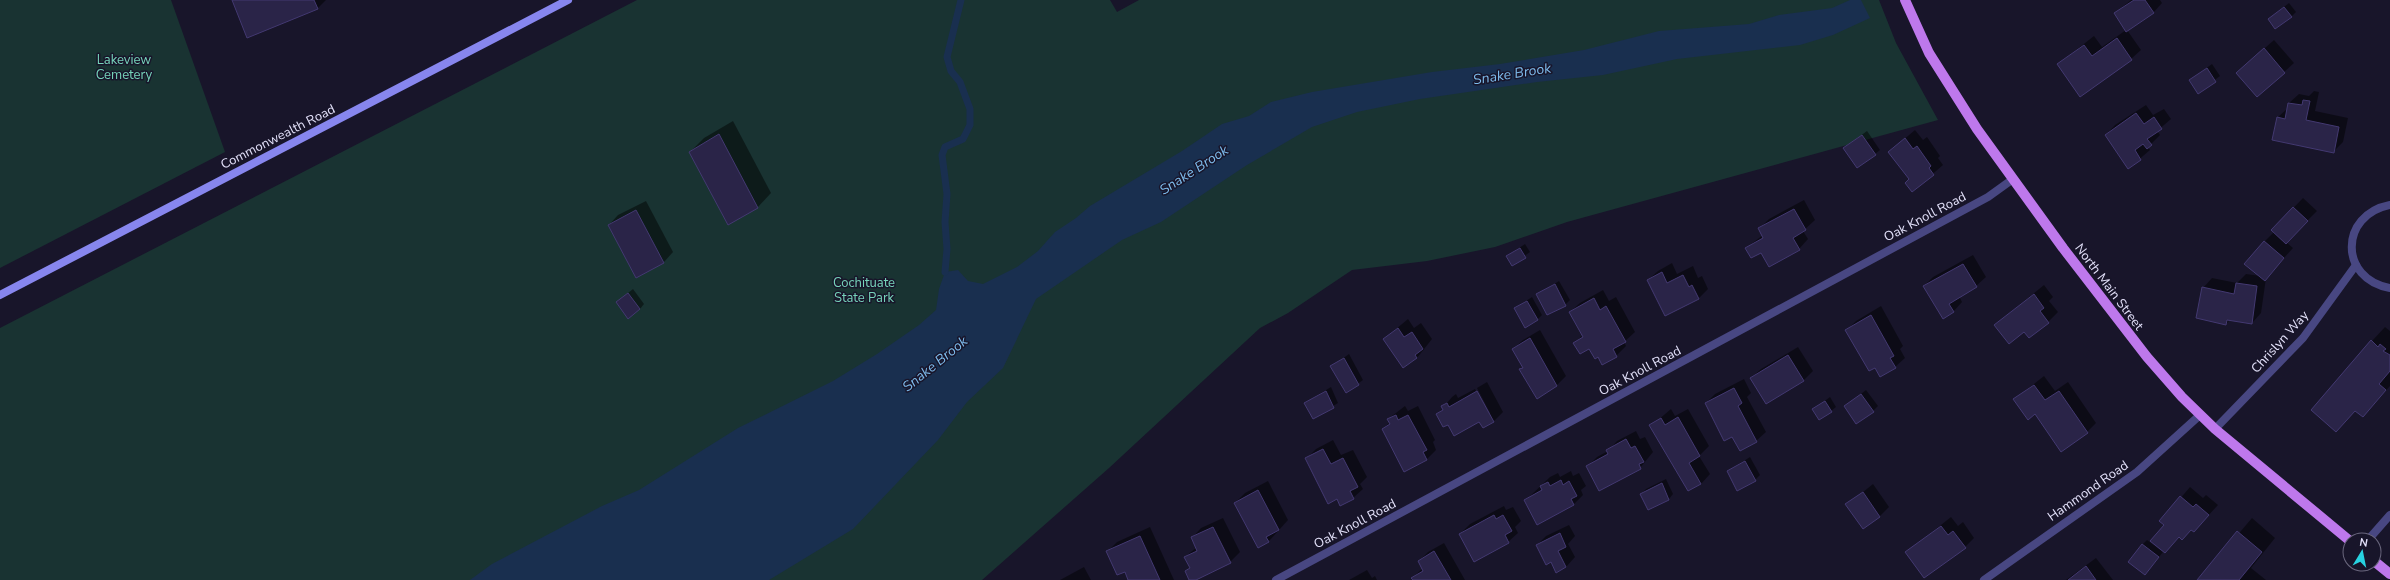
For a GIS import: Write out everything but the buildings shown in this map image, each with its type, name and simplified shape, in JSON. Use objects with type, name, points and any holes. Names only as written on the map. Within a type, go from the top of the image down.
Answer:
[{"type":"main road","name":"Commonwealth Road","points":[[0,295],[566,0]]},
{"type":"main road","name":"North Main Street","points":[[1904,0],[1919,33],[1942,74],[2013,180],[2147,357],[2200,415],[2215,429],[2342,534]]},
{"type":"main road","points":[[2382,568],[2390,574]]},
{"type":"street","name":"Oak Knoll Road","points":[[1276,580],[1988,197],[2013,180]]},
{"type":"street","points":[[2390,205],[2377,207],[2363,217],[2354,231],[2351,247],[2356,265],[2364,276],[2377,285],[2390,288]]},
{"type":"street","name":"Chrislyn Way","points":[[2215,429],[2303,338],[2356,265]]},
{"type":"street","name":"Hammond Road","points":[[1984,580],[2137,472],[2200,415]]},
{"type":"street","points":[[2375,532],[2390,515]]},
{"type":"green space","name":"Lakeview Cemetery","points":[[0,0],[171,0],[225,152],[0,268]]},
{"type":"green space","name":"Cochituate State Park","points":[[637,0],[1110,0],[1117,12],[1139,0],[1879,0],[1896,43],[1938,120],[1567,222],[1495,247],[1427,261],[1352,270],[1288,313],[1260,328],[1109,468],[982,580],[0,580],[0,328]]},
{"type":"water","name":"Snake Brook","points":[[1850,0],[1861,0],[1870,18],[1833,35],[1800,45],[1677,59],[1603,75],[1537,82],[1420,99],[1357,112],[1312,127],[1247,165],[1161,222],[1122,240],[1036,299],[1003,368],[967,402],[938,440],[853,529],[769,580],[470,580],[492,564],[602,506],[639,490],[738,428],[833,381],[877,354],[919,325],[936,310],[939,289],[945,272],[958,270],[968,281],[983,284],[1017,267],[1038,251],[1055,232],[1076,218],[1090,206],[1182,151],[1222,124],[1249,116],[1271,102],[1312,92],[1432,72],[1500,64],[1584,50],[1659,31],[1749,24],[1779,15],[1832,8]]},
{"type":"waterway","points":[[945,272],[947,249],[945,222],[947,194],[942,155],[945,147],[963,139],[970,125],[970,109],[960,82],[951,71],[947,57],[961,0]]}]
